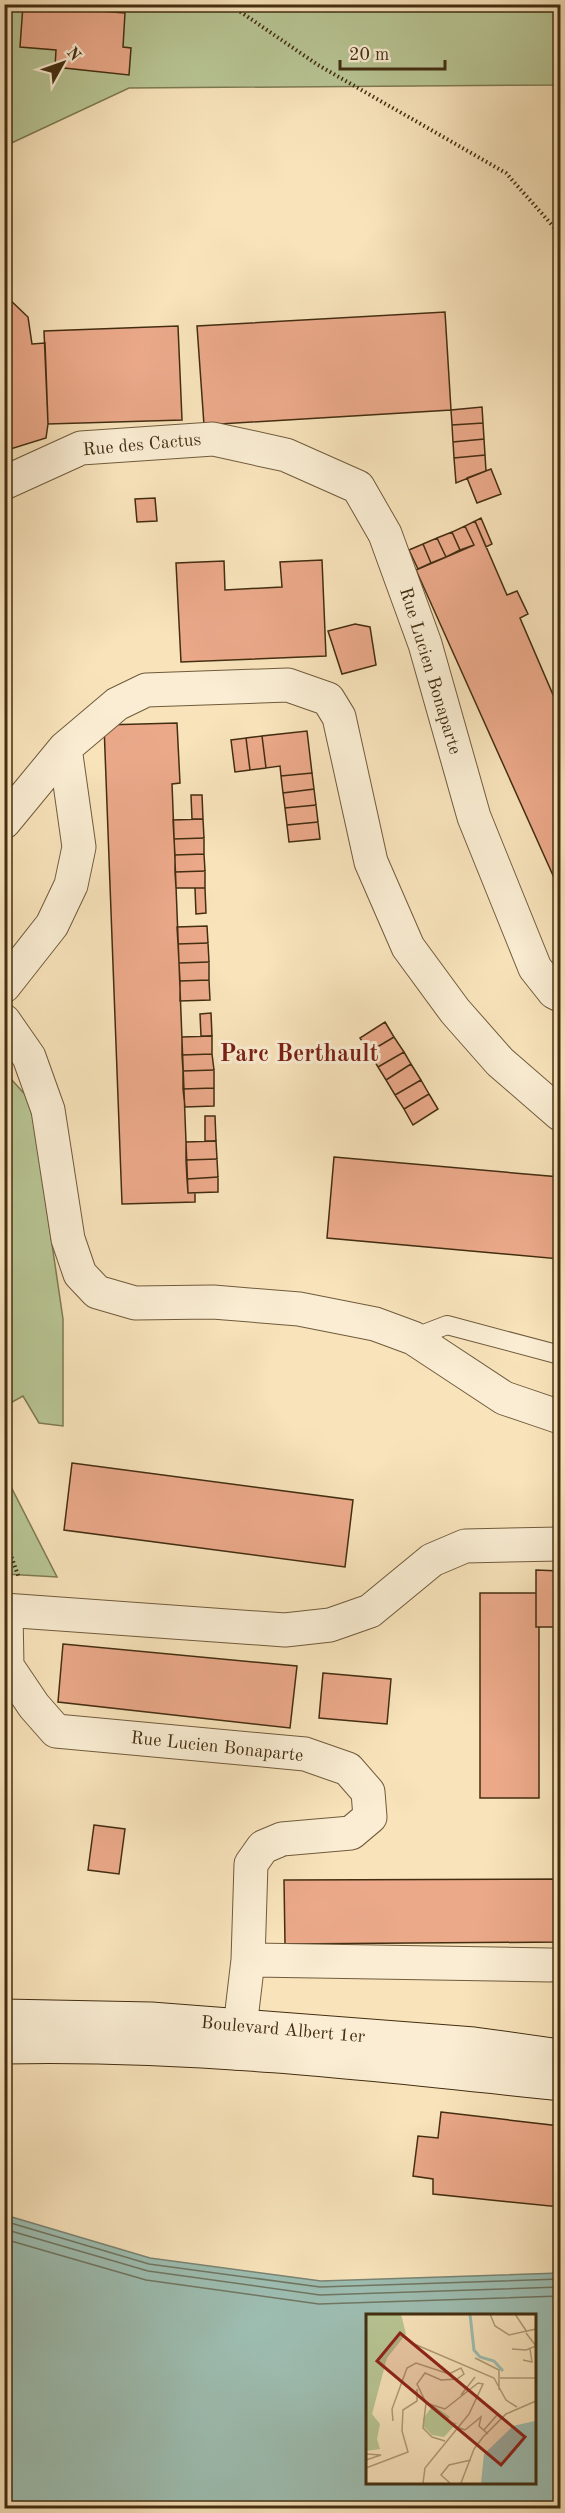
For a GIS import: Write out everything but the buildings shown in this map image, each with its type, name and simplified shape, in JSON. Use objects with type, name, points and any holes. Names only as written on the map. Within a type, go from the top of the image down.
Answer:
[{"type":"street","name":"Rue des Cactus","points":[[4,483],[81,448],[213,439]]},
{"type":"street","name":"Rue Lucien Bonaparte","points":[[213,439],[286,455],[358,487],[385,534],[425,644],[474,817],[535,968],[554,992],[561,995]]},
{"type":"street","points":[[4,822],[65,748],[117,704],[146,690],[288,685],[328,699],[339,717],[371,862],[408,947],[455,1011],[500,1062],[561,1114]]},
{"type":"street","points":[[4,986],[52,925],[71,885],[79,847],[65,748]]},
{"type":"street","points":[[4,1021],[29,1057],[48,1110],[68,1239],[80,1274],[97,1292],[135,1303],[213,1302],[299,1309],[375,1324],[413,1338],[504,1398],[561,1417]]},
{"type":"street","name":"Rue Lucien Bonaparte","points":[[239,2040],[249,1960],[251,1864],[263,1847],[282,1839],[351,1833],[370,1817],[368,1792],[348,1769],[305,1754],[56,1731],[34,1706],[7,1666],[5,1611],[285,1630],[330,1625],[370,1611],[432,1560],[465,1546],[561,1544]]},
{"type":"street","points":[[249,1960],[550,1965]]},
{"type":"street","name":"Boulevard Albert 1er","points":[[4,2016],[151,2019],[239,2040],[286,2057],[561,2084]]},
{"type":"street","name":"Boulevard Albert 1er","points":[[4,2047],[95,2046],[190,2050],[239,2040],[474,2044],[561,2056]]},
{"type":"lane","points":[[413,1338],[447,1325],[561,1355]]},
{"type":"path","points":[[229,4],[318,65],[506,173],[561,234]]},
{"type":"path","points":[[4,1392],[10,1402]]},
{"type":"path","points":[[4,1536],[19,1575]]},
{"type":"green space","points":[[4,5],[560,5],[560,85],[129,88],[5,146]]},
{"type":"green space","points":[[5,1076],[10,1078],[31,1101],[63,1319],[63,1426],[39,1423],[23,1396],[5,1406]]},
{"type":"green space","points":[[5,1475],[57,1577],[5,1574]]},
{"type":"water","points":[[5,2215],[150,2258],[321,2281],[560,2273],[560,2508],[5,2508]]},
{"type":"district","name":"Parc Berthault","points":[[299,1055]]}]
